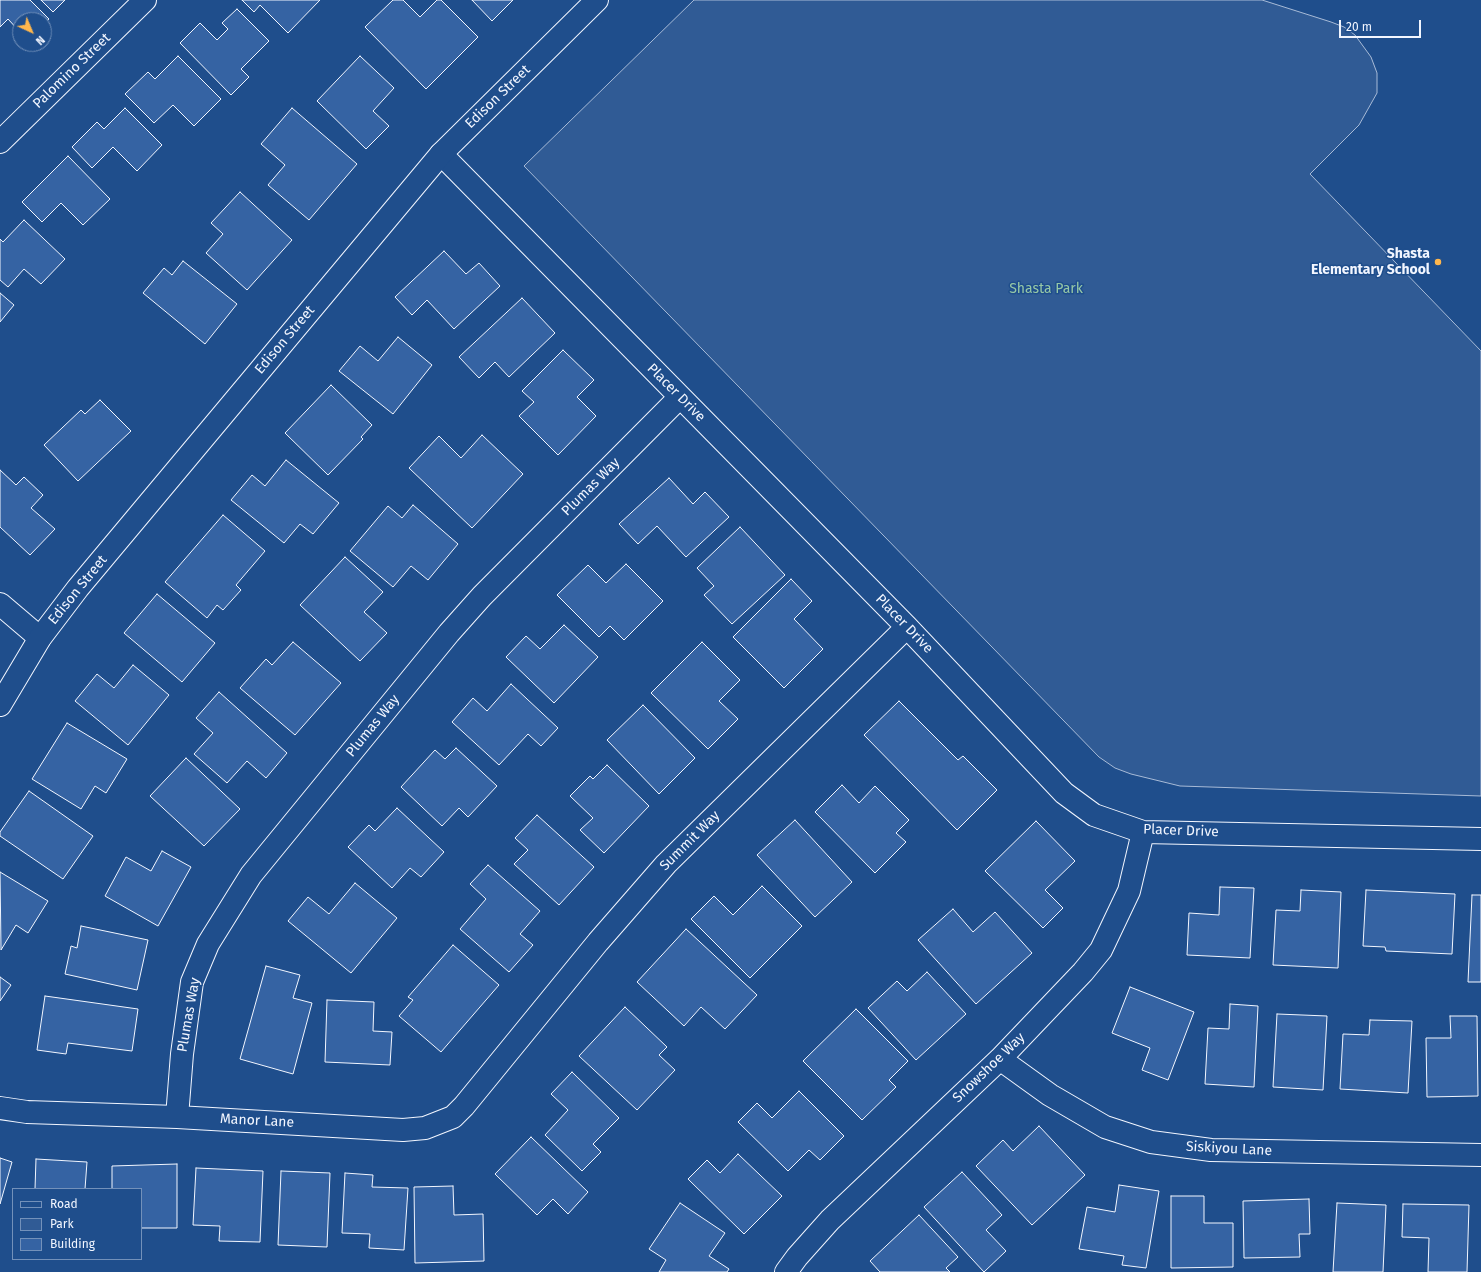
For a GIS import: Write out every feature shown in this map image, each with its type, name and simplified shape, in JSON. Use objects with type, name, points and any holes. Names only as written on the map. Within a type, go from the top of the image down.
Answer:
[{"type":"street","name":"Palomino Street","points":[[0,142],[145,0]]},
{"type":"street","name":"Edison Street","points":[[0,705],[40,638],[78,588],[441,154],[598,0]]},
{"type":"street","name":"Placer Drive","points":[[441,154],[907,626],[1064,793],[1094,815],[1143,832],[1481,839]]},
{"type":"street","name":"Plumas Way","points":[[177,1117],[182,1054],[192,982],[208,944],[251,874],[449,633],[482,596],[680,397]]},
{"type":"street","points":[[0,604],[40,638]]},
{"type":"street","name":"Summit Way","points":[[492,1073],[598,942],[666,864],[907,626]]},
{"type":"street","name":"Snowshoe Way","points":[[786,1272],[796,1257],[830,1220],[1000,1059],[1083,972],[1101,950],[1129,891],[1143,832]]},
{"type":"street","name":"Siskiyou Lane","points":[[1000,1059],[1050,1095],[1105,1127],[1151,1142],[1211,1150],[1481,1155]]},
{"type":"street","name":"Manor Lane","points":[[0,1108],[26,1112],[177,1117],[403,1130],[425,1128],[453,1117],[492,1073]]},
{"type":"green space","name":"Shasta Park","points":[[694,0],[1262,0],[1331,22],[1344,27],[1355,35],[1371,57],[1377,73],[1377,93],[1359,125],[1310,174],[1481,351],[1481,796],[1180,786],[1131,774],[1115,768],[1099,757],[524,166]]},
{"type":"building","points":[[0,0],[30,0],[42,12],[12,12],[12,23],[8,19],[0,27]]},
{"type":"building","points":[[41,0],[65,0],[53,12]]},
{"type":"building","points":[[242,0],[320,0],[288,33],[260,5],[254,12]]},
{"type":"building","points":[[393,0],[403,0],[420,17],[437,0],[441,0],[478,37],[426,89],[365,27]]},
{"type":"building","points":[[472,0],[513,0],[492,21]]},
{"type":"building","points":[[237,9],[269,41],[241,69],[249,77],[231,95],[180,43],[200,23],[217,40],[228,29],[222,23]]},
{"type":"building","points":[[178,56],[221,99],[194,126],[173,105],[154,123],[125,94],[148,72],[155,79]]},
{"type":"building","points":[[360,56],[394,88],[373,111],[389,126],[366,149],[317,101]]},
{"type":"building","points":[[125,108],[162,145],[137,171],[113,147],[92,168],[72,147],[97,122],[104,129]]},
{"type":"building","points":[[292,108],[357,164],[309,220],[268,185],[285,165],[261,144]]},
{"type":"building","points":[[68,156],[110,199],[83,225],[61,203],[42,222],[22,202]]},
{"type":"building","points":[[240,192],[292,240],[247,290],[206,253],[223,234],[211,223]]},
{"type":"building","points":[[24,220],[65,259],[41,284],[24,269],[8,287],[0,280],[0,239],[3,242]]},
{"type":"building","points":[[444,251],[466,274],[479,263],[500,286],[454,329],[427,300],[412,315],[395,297]]},
{"type":"building","points":[[183,261],[237,304],[205,344],[143,293],[164,268],[172,275]]},
{"type":"building","points":[[0,293],[14,305],[0,322]]},
{"type":"building","points":[[522,298],[555,333],[509,377],[495,362],[479,378],[459,357]]},
{"type":"building","points":[[398,337],[432,365],[393,414],[339,371],[360,346],[378,361]]},
{"type":"building","points":[[563,350],[594,380],[577,397],[596,416],[558,455],[519,416],[534,402],[522,391]]},
{"type":"building","points":[[331,385],[372,425],[361,437],[363,439],[328,475],[285,433]]},
{"type":"building","points":[[100,400],[131,431],[78,481],[44,445],[81,410],[85,414]]},
{"type":"building","points":[[482,435],[523,474],[472,528],[409,468],[439,436],[461,458]]},
{"type":"building","points":[[286,460],[339,503],[313,534],[300,524],[284,543],[231,500],[252,475],[265,486]]},
{"type":"building","points":[[0,470],[16,485],[24,477],[43,495],[31,508],[55,529],[30,555],[0,527]]},
{"type":"building","points":[[669,478],[693,504],[705,492],[729,517],[686,557],[657,526],[638,544],[619,524]]},
{"type":"building","points":[[413,505],[458,544],[428,580],[411,566],[393,587],[350,551],[388,506],[402,518]]},
{"type":"building","points":[[223,515],[265,551],[236,585],[241,590],[223,610],[217,605],[207,618],[165,582]]},
{"type":"building","points":[[740,527],[785,575],[732,624],[704,595],[714,586],[697,568]]},
{"type":"building","points":[[345,557],[383,592],[364,612],[387,633],[360,661],[300,605]]},
{"type":"building","points":[[626,564],[663,601],[624,640],[610,626],[599,637],[557,595],[588,565],[606,583]]},
{"type":"building","points":[[791,579],[812,601],[794,619],[823,649],[784,688],[733,637]]},
{"type":"building","points":[[157,594],[215,643],[182,682],[124,633]]},
{"type":"building","points":[[564,625],[598,657],[554,703],[506,657],[526,636],[540,649]]},
{"type":"building","points":[[293,642],[341,683],[295,735],[240,688],[266,659],[272,665]]},
{"type":"building","points":[[702,642],[740,680],[719,701],[738,719],[708,749],[651,693]]},
{"type":"building","points":[[133,665],[169,695],[128,745],[75,701],[97,674],[114,688]]},
{"type":"building","points":[[511,684],[558,728],[541,746],[528,734],[499,765],[452,722],[473,698],[487,711]]},
{"type":"building","points":[[219,692],[287,753],[266,778],[247,761],[227,783],[194,754],[213,733],[196,718]]},
{"type":"building","points":[[899,701],[958,760],[963,756],[997,790],[957,830],[864,735]]},
{"type":"building","points":[[643,705],[695,758],[659,794],[607,740]]},
{"type":"building","points":[[67,723],[127,759],[106,793],[95,786],[81,809],[32,779]]},
{"type":"building","points":[[456,748],[497,786],[468,817],[459,808],[442,826],[401,787],[435,750],[445,759]]},
{"type":"building","points":[[186,758],[240,809],[204,846],[150,796]]},
{"type":"building","points":[[607,765],[649,806],[604,853],[580,830],[593,818],[570,796],[590,776],[593,779]]},
{"type":"building","points":[[842,785],[859,803],[875,786],[909,820],[896,833],[906,842],[875,873],[815,812]]},
{"type":"building","points":[[29,791],[93,836],[63,879],[0,836],[0,832]]},
{"type":"building","points":[[397,808],[444,852],[421,877],[410,868],[392,888],[348,847],[369,825],[375,831]]},
{"type":"building","points":[[537,815],[594,867],[559,905],[514,864],[528,850],[515,838]]},
{"type":"building","points":[[795,820],[852,882],[815,917],[757,855]]},
{"type":"building","points":[[1036,821],[1075,861],[1045,890],[1063,908],[1043,928],[985,871]]},
{"type":"building","points":[[162,851],[191,867],[158,926],[105,896],[126,857],[151,871]]},
{"type":"building","points":[[488,865],[540,911],[520,934],[533,945],[509,972],[460,929],[486,899],[470,884]]},
{"type":"building","points":[[0,872],[48,901],[28,933],[16,925],[1,950]]},
{"type":"building","points":[[355,883],[397,918],[351,973],[288,921],[308,897],[329,914]]},
{"type":"building","points":[[762,886],[802,926],[750,978],[691,919],[714,896],[733,915]]},
{"type":"building","points":[[1220,887],[1254,888],[1250,958],[1187,955],[1189,913],[1219,915]]},
{"type":"building","points":[[1301,890],[1341,892],[1338,968],[1273,965],[1276,910],[1300,911]]},
{"type":"building","points":[[1366,890],[1455,894],[1452,954],[1386,951],[1385,947],[1363,946]]},
{"type":"building","points":[[1472,895],[1481,895],[1481,982],[1468,982]]},
{"type":"building","points":[[953,909],[973,932],[995,912],[1032,953],[976,1004],[918,940]]},
{"type":"building","points":[[81,926],[148,940],[137,990],[65,974],[71,946],[77,948]]},
{"type":"building","points":[[686,929],[757,995],[725,1029],[701,1007],[684,1026],[637,982]]},
{"type":"building","points":[[453,945],[499,985],[441,1052],[399,1016],[413,1000],[408,997]]},
{"type":"building","points":[[266,966],[300,975],[293,998],[312,1003],[293,1074],[240,1059]]},
{"type":"building","points":[[927,972],[966,1014],[916,1060],[868,1008],[897,981],[907,991]]},
{"type":"building","points":[[0,977],[11,985],[0,1001]]},
{"type":"building","points":[[1130,987],[1194,1012],[1168,1080],[1142,1070],[1150,1048],[1112,1033]]},
{"type":"building","points":[[45,996],[138,1009],[132,1051],[68,1043],[66,1054],[37,1050]]},
{"type":"building","points":[[327,1000],[374,1002],[373,1031],[392,1032],[390,1065],[325,1062]]},
{"type":"building","points":[[1230,1004],[1258,1006],[1254,1087],[1205,1084],[1208,1028],[1229,1029]]},
{"type":"building","points":[[625,1007],[667,1047],[659,1055],[675,1070],[637,1110],[579,1056]]},
{"type":"building","points":[[856,1009],[908,1061],[889,1080],[896,1087],[862,1120],[803,1061]]},
{"type":"building","points":[[1277,1014],[1327,1016],[1323,1090],[1273,1087]]},
{"type":"building","points":[[1450,1016],[1477,1016],[1478,1096],[1427,1097],[1426,1038],[1451,1038]]},
{"type":"building","points":[[1370,1020],[1412,1021],[1408,1093],[1340,1089],[1343,1034],[1369,1035]]},
{"type":"building","points":[[572,1072],[619,1118],[593,1144],[601,1152],[582,1171],[545,1135],[568,1110],[551,1094]]},
{"type":"building","points":[[799,1091],[844,1136],[820,1160],[809,1150],[788,1171],[738,1122],[757,1103],[772,1118]]},
{"type":"building","points":[[1039,1126],[1085,1175],[1032,1225],[976,1166],[1003,1140],[1013,1151]]},
{"type":"building","points":[[531,1137],[588,1192],[568,1214],[553,1199],[537,1215],[495,1174]]},
{"type":"building","points":[[738,1154],[782,1196],[744,1234],[688,1179],[707,1160],[720,1173]]},
{"type":"building","points":[[0,1158],[12,1162],[0,1204]]},
{"type":"building","points":[[36,1159],[87,1162],[85,1188],[35,1188]]},
{"type":"building","points":[[177,1164],[177,1228],[142,1228],[142,1188],[112,1188],[112,1166]]},
{"type":"building","points":[[196,1168],[263,1171],[260,1242],[219,1241],[220,1226],[193,1225]]},
{"type":"building","points":[[281,1171],[330,1173],[327,1247],[278,1245]]},
{"type":"building","points":[[962,1172],[1002,1215],[986,1230],[1006,1251],[984,1272],[924,1207]]},
{"type":"building","points":[[345,1173],[373,1175],[372,1187],[408,1188],[404,1250],[369,1248],[370,1234],[342,1233]]},
{"type":"building","points":[[1119,1185],[1159,1191],[1146,1268],[1122,1265],[1124,1256],[1079,1249],[1087,1207],[1115,1212]]},
{"type":"building","points":[[453,1186],[454,1215],[483,1214],[484,1261],[415,1263],[414,1187]]},
{"type":"building","points":[[1171,1196],[1204,1196],[1204,1223],[1233,1223],[1233,1267],[1171,1268]]},
{"type":"building","points":[[1309,1199],[1310,1234],[1299,1234],[1300,1257],[1244,1258],[1243,1201]]},
{"type":"building","points":[[680,1203],[725,1233],[709,1256],[729,1269],[727,1272],[659,1272],[666,1260],[649,1249]]},
{"type":"building","points":[[1337,1203],[1386,1205],[1383,1272],[1333,1272]]},
{"type":"building","points":[[1403,1204],[1469,1205],[1467,1272],[1428,1272],[1429,1238],[1402,1237]]},
{"type":"building","points":[[919,1215],[958,1257],[946,1268],[950,1272],[880,1272],[870,1261]]},
{"type":"place","name":"Shasta Elementary School","points":[[1438,262]]}]
